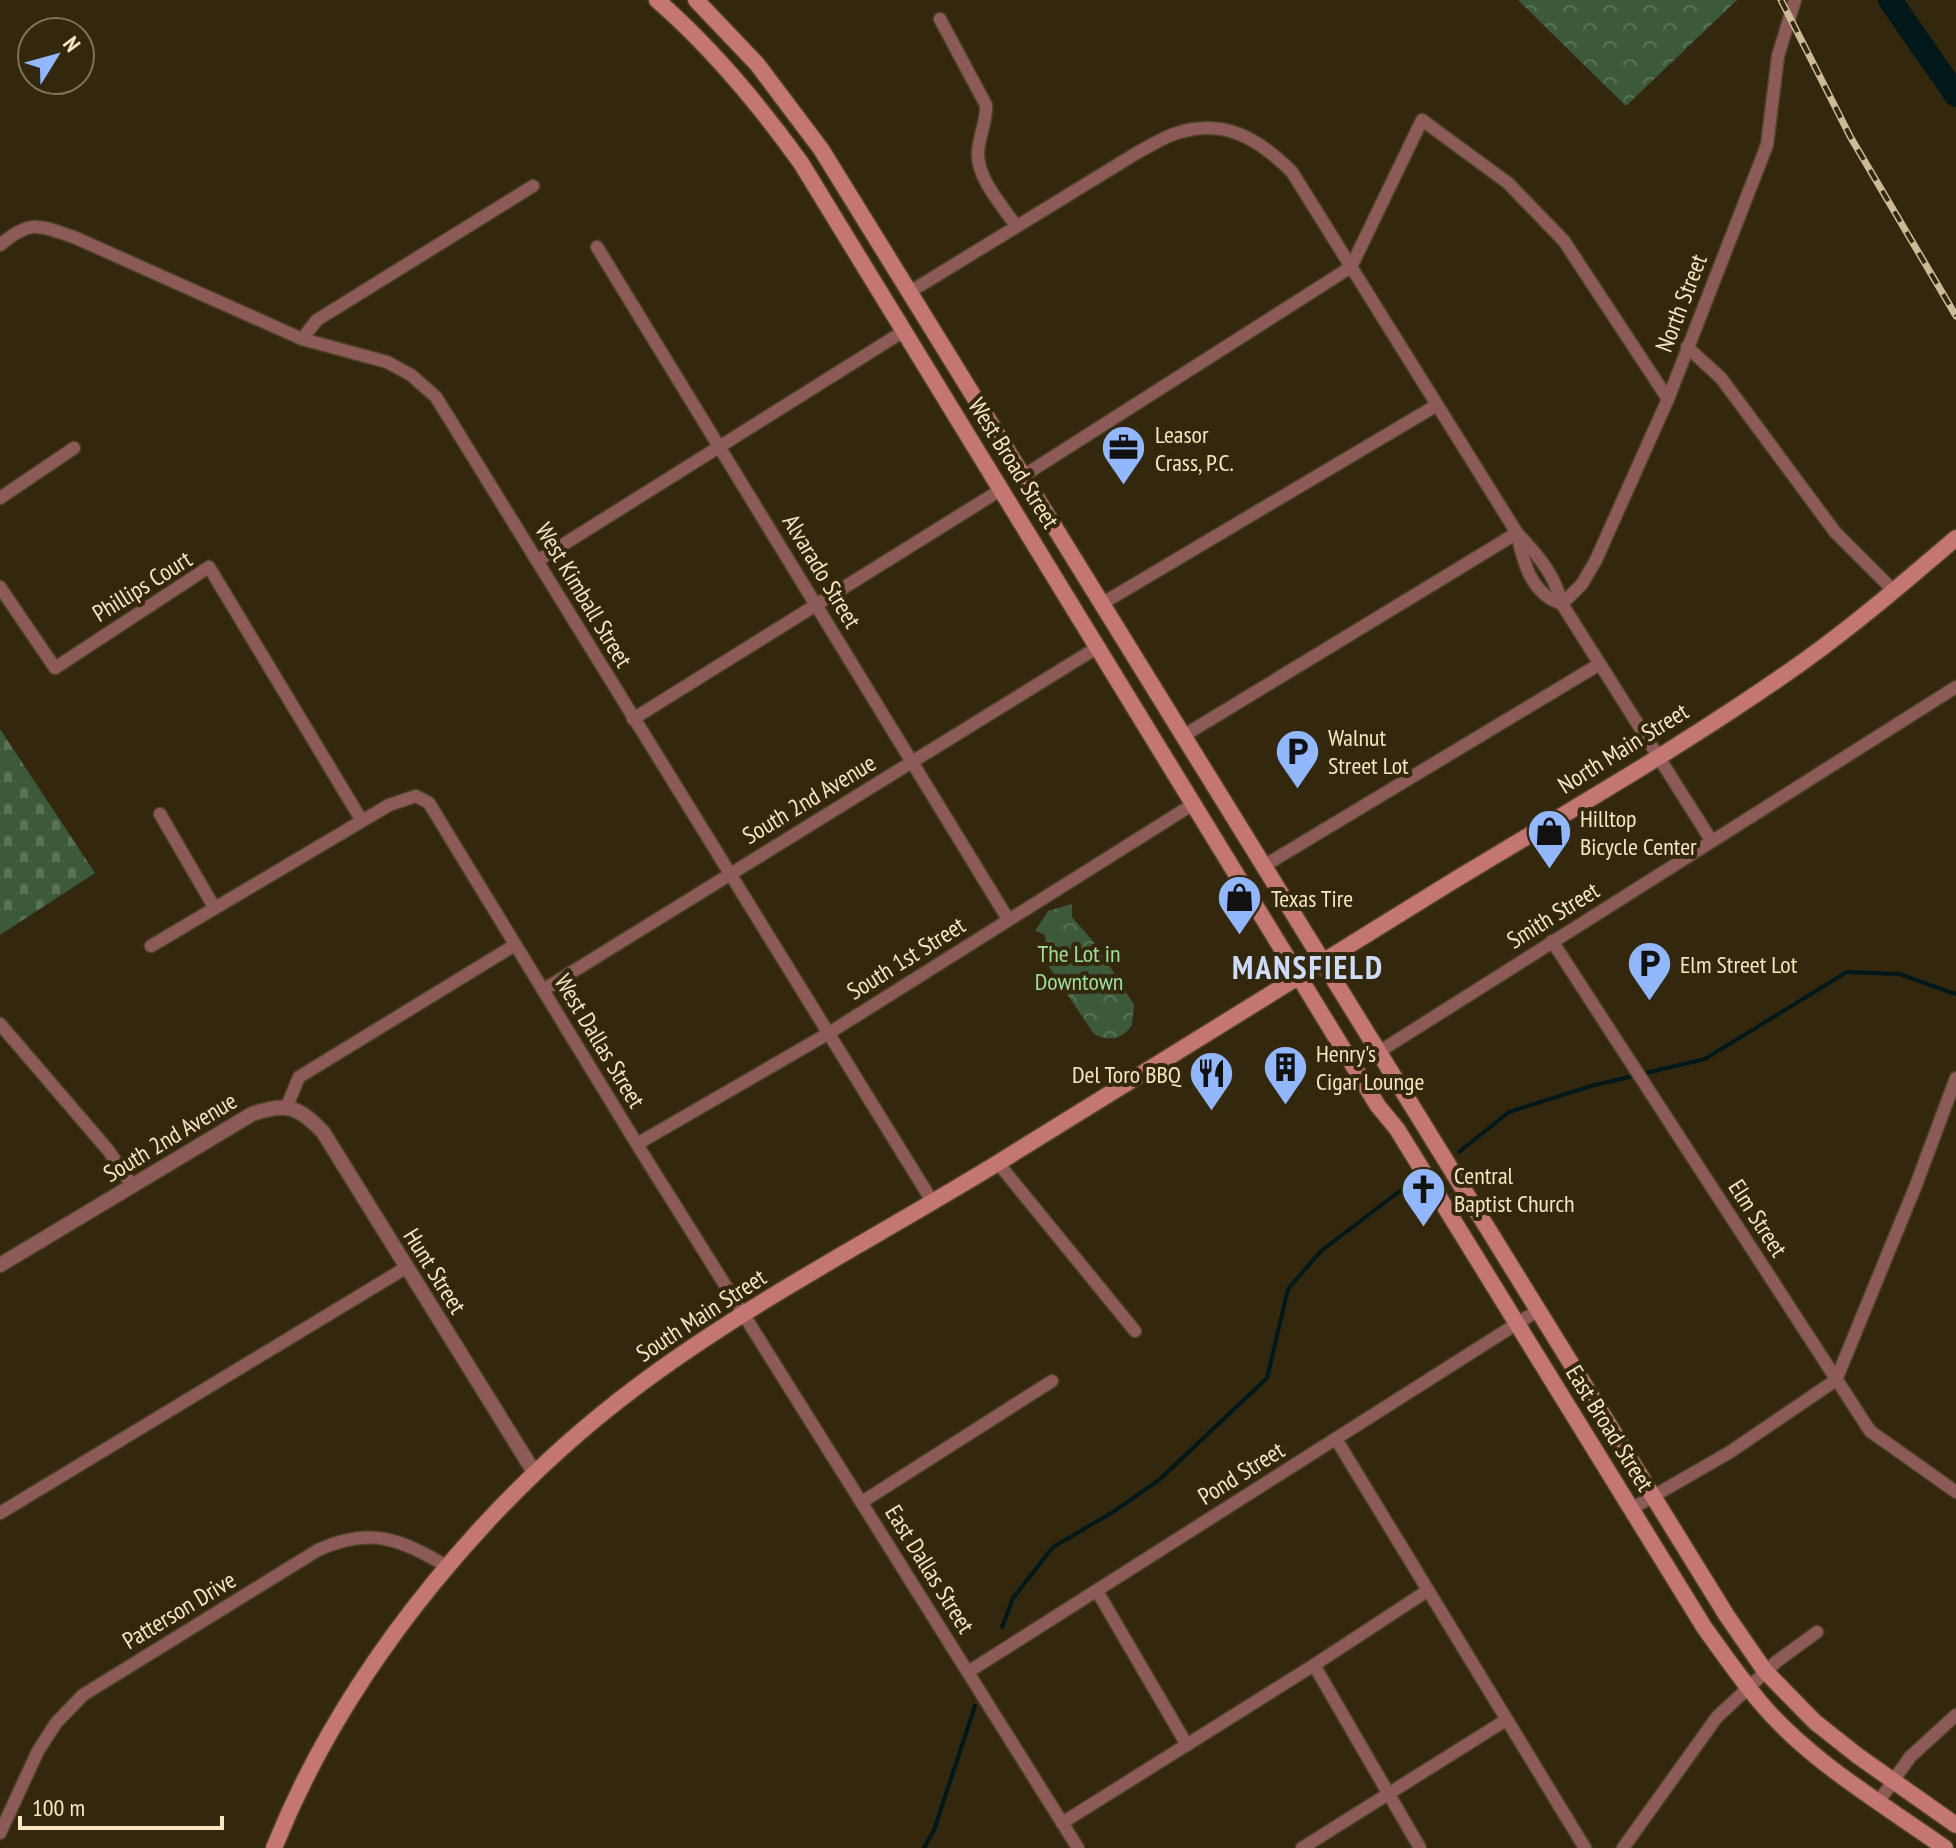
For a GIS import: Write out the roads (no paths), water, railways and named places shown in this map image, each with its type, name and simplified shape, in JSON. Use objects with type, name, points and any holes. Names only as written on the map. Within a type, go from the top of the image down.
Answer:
[{"type":"main road","name":"West Broad Street","points":[[657,0],[695,34],[746,90],[801,163],[1299,975]]},
{"type":"main road","name":"West Broad Street","points":[[696,0],[785,97],[821,149],[1321,962]]},
{"type":"main road","points":[[695,34],[713,16]]},
{"type":"main road","points":[[889,305],[908,293]]},
{"type":"main road","points":[[1002,489],[1023,476]]},
{"type":"main road","name":"North Main Street","points":[[1299,975],[1657,757],[1804,660],[1894,591],[1956,538]]},
{"type":"main road","points":[[1195,803],[1215,790]]},
{"type":"main road","name":"East Broad Street","points":[[1321,962],[1727,1616],[1765,1671],[1815,1722],[1956,1825]]},
{"type":"main road","name":"East Broad Street","points":[[1299,975],[1704,1627],[1760,1703],[1802,1743],[1945,1848]]},
{"type":"main road","name":"South Main Street","points":[[274,1848],[303,1781],[343,1712],[410,1615],[448,1567],[534,1472],[637,1387],[744,1313],[998,1163],[1299,975]]},
{"type":"main road","points":[[1397,1129],[1417,1117]]},
{"type":"main road","points":[[1448,1212],[1468,1200]]},
{"type":"street","name":"North Street","points":[[1562,604],[1582,584],[1596,560],[1668,399],[1767,145],[1778,56],[1795,0]]},
{"type":"street","points":[[940,19],[986,105],[987,119],[978,156],[985,180],[1016,226]]},
{"type":"street","points":[[1023,476],[1351,267],[1422,120],[1508,183],[1564,241],[1668,399]]},
{"type":"street","points":[[908,293],[1175,133],[1218,127],[1246,136],[1271,151],[1292,172],[1517,533],[1551,574],[1562,604],[1598,665],[1711,840]]},
{"type":"street","points":[[302,339],[317,320],[533,186]]},
{"type":"street","name":"West Kimball Street","points":[[0,245],[29,225],[76,238],[302,339],[387,362],[411,375],[436,397],[932,1201]]},
{"type":"street","name":"Alvarado Street","points":[[597,247],[1008,919]]},
{"type":"street","points":[[537,561],[904,331]]},
{"type":"street","points":[[1687,347],[1721,378],[1835,532],[1894,591]]},
{"type":"street","points":[[1103,603],[1437,405]]},
{"type":"street","points":[[0,498],[74,448]]},
{"type":"street","points":[[633,719],[1002,489]]},
{"type":"street","points":[[1517,533],[1523,562],[1533,581],[1549,600],[1562,604]]},
{"type":"street","points":[[1183,736],[1517,533]]},
{"type":"street","name":"Phillips Court","points":[[0,587],[55,668],[209,567],[362,821]]},
{"type":"street","name":"South 2nd Avenue","points":[[543,990],[1098,647]]},
{"type":"street","points":[[1262,867],[1598,665]]},
{"type":"street","name":"Smith Street","points":[[1377,1053],[1956,687]]},
{"type":"street","name":"West Dallas Street","points":[[362,821],[402,799],[416,796],[429,803],[744,1313]]},
{"type":"street","name":"South 1st Street","points":[[637,1144],[829,1033],[1195,803]]},
{"type":"street","points":[[160,814],[214,907]]},
{"type":"street","points":[[151,946],[362,821]]},
{"type":"street","name":"Elm Street","points":[[1552,941],[1870,1431],[1956,1492]]},
{"type":"street","points":[[287,1106],[299,1077],[515,945]]},
{"type":"street","points":[[0,1024],[108,1150],[132,1185]]},
{"type":"street","points":[[1631,1509],[1730,1452],[1836,1380],[1956,1078]]},
{"type":"street","name":"South 2nd Avenue","points":[[0,1265],[252,1114],[287,1106]]},
{"type":"street","name":"Hunt Street","points":[[287,1106],[306,1115],[323,1132],[534,1472]]},
{"type":"street","points":[[998,1163],[1135,1331]]},
{"type":"street","points":[[0,1513],[407,1267]]},
{"type":"street","name":"Pond Street","points":[[968,1672],[1537,1311]]},
{"type":"street","name":"East Dallas Street","points":[[744,1313],[1078,1848]]},
{"type":"street","points":[[862,1502],[1052,1381]]},
{"type":"street","points":[[1336,1439],[1585,1848]]},
{"type":"street","name":"Patterson Drive","points":[[0,1833],[38,1751],[56,1723],[83,1695],[318,1550],[341,1540],[390,1539],[414,1547],[448,1567]]},
{"type":"street","points":[[1097,1591],[1187,1745]]},
{"type":"street","points":[[1062,1823],[1427,1591]]},
{"type":"street","points":[[1623,1848],[1717,1717],[1765,1671],[1817,1632]]},
{"type":"street","points":[[1314,1665],[1420,1848]]},
{"type":"street","points":[[1879,1801],[1910,1757],[1956,1715]]},
{"type":"street","points":[[1302,1848],[1506,1720]]},
{"type":"waterway","points":[[1890,0],[1956,95]]},
{"type":"waterway","points":[[1459,1152],[1509,1112],[1591,1086],[1705,1059],[1847,972],[1899,974],[1956,994]]},
{"type":"waterway","points":[[1002,1627],[1013,1598],[1053,1547],[1113,1512],[1159,1480],[1267,1378],[1288,1289],[1321,1251],[1413,1181]]},
{"type":"waterway","points":[[924,1848],[934,1830],[975,1706]]},
{"type":"railway","points":[[1781,0],[1851,138],[1956,316]]},
{"type":"place","name":"Leasor Crass, P.C.","points":[[1124,487]]},
{"type":"place","name":"Walnut Street Lot","points":[[1297,790]]},
{"type":"place","name":"Hilltop Bicycle Center","points":[[1549,871]]},
{"type":"place","name":"Texas Tire","points":[[1240,937]]},
{"type":"place","name":"Elm Street Lot","points":[[1649,1003]]},
{"type":"place","name":"Henry's Cigar Lounge","points":[[1285,1106]]},
{"type":"place","name":"Del Toro BBQ","points":[[1212,1113]]},
{"type":"place","name":"Central Baptist Church","points":[[1423,1228]]},
{"type":"district","name":"MANSFIELD","points":[[1308,967]]},
{"type":"park label","name":"The Lot in Downtown","points":[[1079,967]]}]
